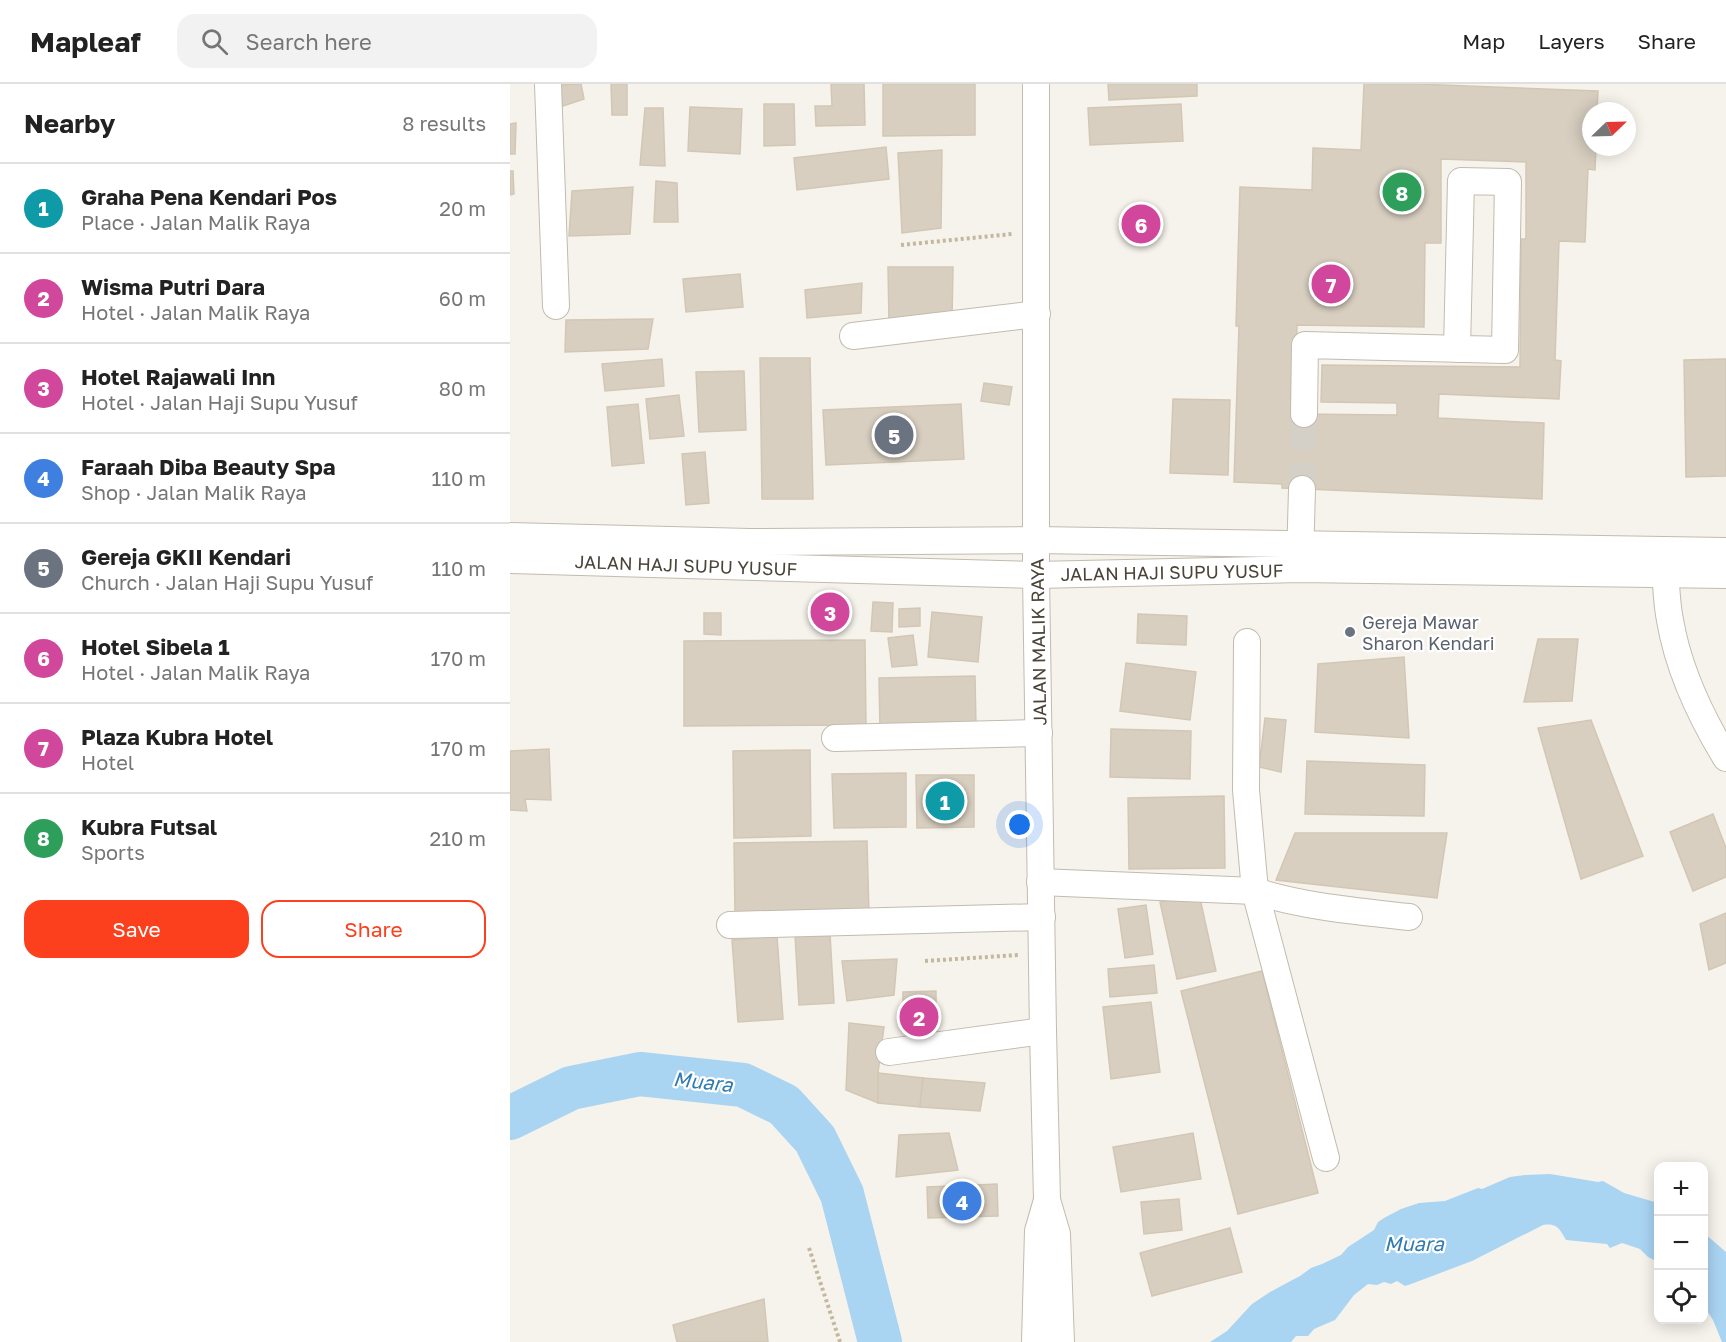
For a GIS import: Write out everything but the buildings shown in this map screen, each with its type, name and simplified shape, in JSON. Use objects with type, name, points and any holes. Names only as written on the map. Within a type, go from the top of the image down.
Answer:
[{"type":"street","points":[[549,84],[556,306]]},
{"type":"street","name":"JALAN MALIK RAYA","points":[[1036,84],[1036,575],[1047,1200]]},
{"type":"street","points":[[1304,414],[1305,345],[1457,349],[1505,350],[1508,182],[1461,181],[1457,349]]},
{"type":"street","points":[[852,336],[1036,314]]},
{"type":"street","points":[[1300,569],[1302,489]]},
{"type":"street","name":"JALAN HAJI SUPU YUSUF","points":[[510,536],[750,542],[1036,540],[1726,550]]},
{"type":"street","points":[[1664,550],[1670,621],[1685,672],[1714,738],[1726,758]]},
{"type":"street","name":"JALAN HAJI SUPU YUSUF","points":[[510,560],[1036,575],[1300,569],[1726,575]]},
{"type":"street","points":[[1247,642],[1245,790],[1255,891],[1326,1158]]},
{"type":"street","points":[[835,738],[1039,733]]},
{"type":"street","points":[[1040,882],[1255,891],[1288,901],[1331,909],[1409,917]]},
{"type":"street","points":[[730,925],[1042,918]]},
{"type":"street","points":[[889,1052],[1043,1031]]},
{"type":"street","points":[[1035,1342],[1038,1231],[1047,1200]]},
{"type":"street","points":[[1047,1200],[1057,1234],[1061,1342]]},
{"type":"path","points":[[901,245],[1036,232]]},
{"type":"path","points":[[925,961],[1042,953]]},
{"type":"path","points":[[808,1248],[840,1342]]},
{"type":"water","name":"Muara","points":[[1550,1174],[1603,1181],[1624,1193],[1654,1202],[1654,1260],[1640,1249],[1622,1243],[1610,1248],[1607,1244],[1566,1240],[1557,1227],[1543,1225],[1472,1261],[1411,1284],[1405,1286],[1397,1281],[1391,1284],[1384,1282],[1377,1285],[1368,1284],[1354,1295],[1335,1320],[1314,1329],[1308,1336],[1296,1336],[1291,1342],[1210,1342],[1227,1331],[1252,1304],[1311,1268],[1341,1255],[1348,1247],[1374,1230],[1378,1222],[1384,1218],[1419,1203],[1445,1201],[1510,1177]]},
{"type":"water","points":[[1708,1236],[1726,1252],[1726,1342],[1722,1342],[1708,1312]]},
{"type":"waterway","name":"Muara","points":[[510,1118],[571,1088],[640,1074],[743,1085],[784,1105],[815,1139],[842,1194],[880,1342]]},
{"type":"tunnel","points":[[1302,489],[1304,414]]},
{"type":"place","name":"Kubra Futsal","points":[[1402,192]]},
{"type":"place","name":"Hotel Sibela 1","points":[[1141,224]]},
{"type":"place","name":"Plaza Kubra Hotel","points":[[1331,284]]},
{"type":"place","name":"Gereja GKII Kendari","points":[[894,435]]},
{"type":"place","name":"Hotel Rajawali Inn","points":[[830,612]]},
{"type":"place","name":"Gereja Mawar Sharon Kendari","points":[[1350,632]]},
{"type":"place","name":"Graha Pena Kendari Pos","points":[[945,801]]},
{"type":"place","name":"Wisma Putri Dara","points":[[919,1017]]},
{"type":"place","name":"Faraah Diba Beauty Spa","points":[[962,1201]]}]
